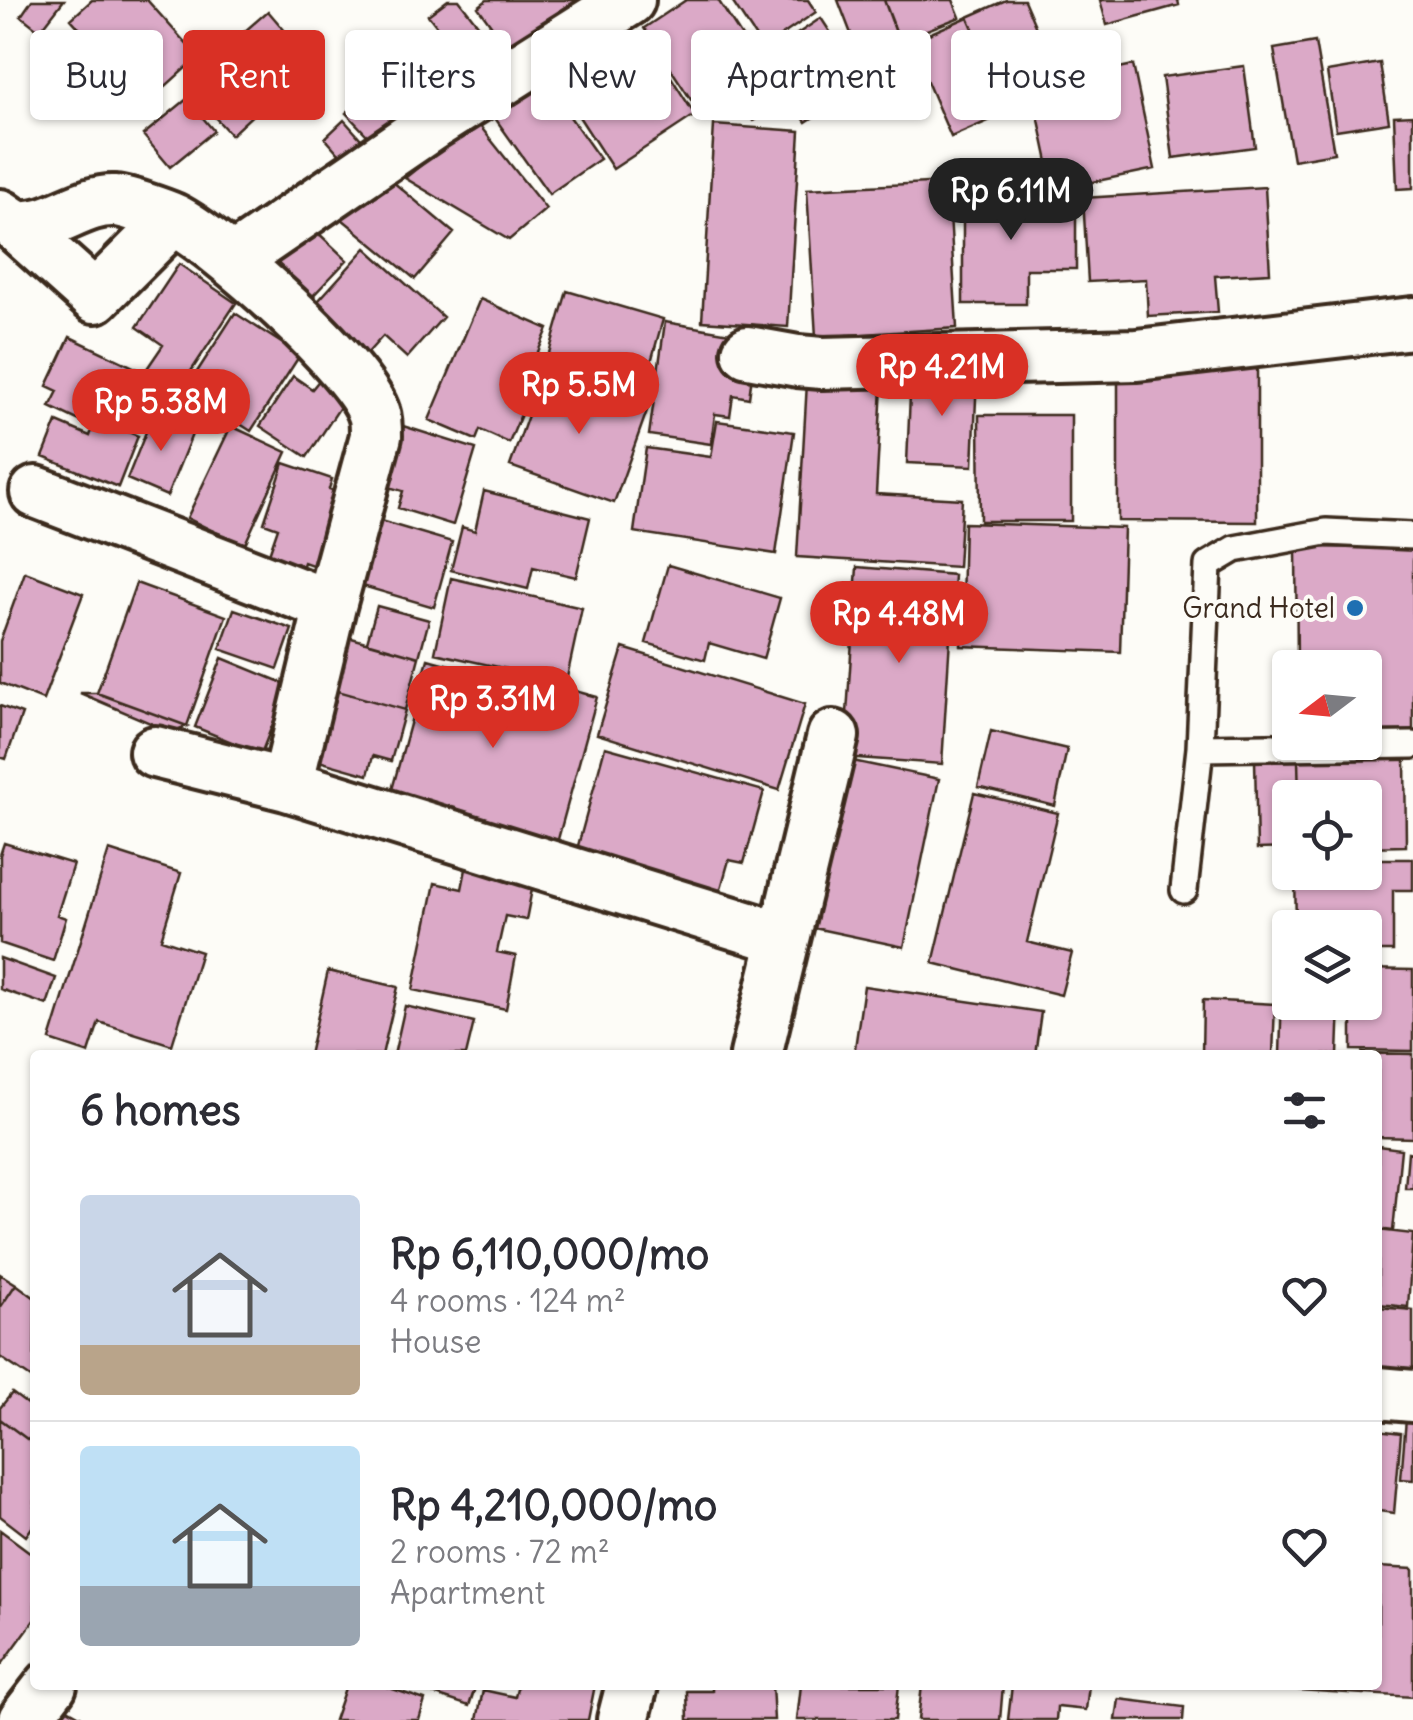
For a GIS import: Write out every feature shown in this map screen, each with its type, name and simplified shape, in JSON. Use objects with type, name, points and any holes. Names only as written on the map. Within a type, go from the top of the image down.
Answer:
[{"type":"street","points":[[232,260],[431,125],[628,0]]},
{"type":"street","points":[[8,220],[36,224],[115,201],[173,219],[232,260],[302,324],[360,388],[374,413],[376,436],[330,606],[288,785]]},
{"type":"street","points":[[8,220],[95,296],[173,219]]},
{"type":"street","points":[[748,352],[822,363],[1137,355],[1413,322]]},
{"type":"street","points":[[36,492],[330,606]]},
{"type":"street","points":[[757,1050],[833,736]]},
{"type":"street","points":[[155,752],[288,785],[782,938]]},
{"type":"street","points":[[1382,1393],[1413,1396]]},
{"type":"street","points":[[24,1720],[46,1690]]},
{"type":"street","points":[[623,1720],[631,1690]]},
{"type":"lane","points":[[1184,890],[1200,748],[1208,565],[1235,549],[1326,532],[1413,536]]},
{"type":"lane","points":[[1200,748],[1413,745]]},
{"type":"building","points":[[32,0],[64,0],[41,30],[21,16]]},
{"type":"building","points":[[92,0],[147,0],[183,40],[183,71],[163,89],[163,30],[81,30],[71,19]]},
{"type":"building","points":[[448,0],[459,0],[482,30],[440,30],[428,15]]},
{"type":"building","points":[[487,0],[575,0],[583,12],[558,30],[531,30],[531,49],[516,60],[511,53],[511,30],[494,30],[478,7]]},
{"type":"building","points":[[686,0],[718,0],[737,30],[691,30],[691,100],[671,69],[671,30],[644,28]]},
{"type":"building","points":[[731,0],[808,0],[816,12],[790,30],[751,30]]},
{"type":"building","points":[[838,0],[884,0],[896,30],[850,30]]},
{"type":"building","points":[[884,0],[953,0],[960,17],[927,30],[895,30]]},
{"type":"building","points":[[1006,0],[1024,0],[1037,30],[974,30],[968,17]]},
{"type":"building","points":[[1100,0],[1178,0],[1179,5],[1107,25]]},
{"type":"building","points":[[268,11],[284,30],[246,30]]},
{"type":"building","points":[[968,17],[974,30],[951,30],[951,120],[990,120],[951,137],[931,91],[931,33]]},
{"type":"building","points":[[821,18],[829,30],[803,30]]},
{"type":"building","points":[[1315,42],[1334,153],[1293,160],[1274,49]]},
{"type":"building","points":[[1380,63],[1389,122],[1336,130],[1327,72]]},
{"type":"building","points":[[1133,65],[1155,169],[1054,190],[1039,120],[1121,120],[1121,68]]},
{"type":"building","points":[[1244,66],[1255,147],[1173,158],[1162,77]]},
{"type":"building","points":[[531,72],[531,120],[572,120],[600,159],[549,194],[496,120],[511,120],[511,86]]},
{"type":"building","points":[[671,77],[691,109],[691,118],[613,169],[581,120],[671,120]]},
{"type":"building","points":[[183,102],[183,120],[205,120],[214,131],[170,167],[143,135]]},
{"type":"building","points":[[1413,115],[1413,188],[1397,189],[1394,116]]},
{"type":"building","points":[[217,120],[247,120],[231,135]]},
{"type":"building","points":[[344,120],[376,156],[356,173],[325,138]]},
{"type":"building","points":[[353,120],[419,120],[385,154]]},
{"type":"building","points":[[476,121],[546,209],[509,240],[405,178]]},
{"type":"building","points":[[714,125],[800,131],[788,327],[702,321]]},
{"type":"building","points":[[380,171],[454,233],[415,279],[342,219]]},
{"type":"building","points":[[948,182],[957,328],[816,337],[807,189]]},
{"type":"building","points":[[963,184],[1026,184],[1026,209],[1076,209],[1076,269],[1026,269],[1026,304],[963,304]]},
{"type":"building","points":[[1265,187],[1270,273],[1215,276],[1218,312],[1148,316],[1146,279],[1088,282],[1083,198]]},
{"type":"building","points":[[312,227],[347,260],[307,302],[272,269]]},
{"type":"building","points":[[366,248],[443,317],[407,358],[383,336],[363,358],[310,310]]},
{"type":"building","points":[[179,264],[236,303],[178,391],[146,370],[163,345],[137,327]]},
{"type":"building","points":[[567,291],[663,319],[644,387],[547,360]]},
{"type":"building","points":[[480,299],[548,329],[530,370],[538,374],[509,443],[480,430],[476,440],[429,420]]},
{"type":"building","points":[[235,313],[300,355],[251,431],[186,389]]},
{"type":"building","points":[[665,322],[730,333],[729,340],[754,360],[749,398],[733,395],[730,416],[715,414],[711,444],[649,435]]},
{"type":"building","points":[[70,337],[159,379],[136,427],[95,406],[86,424],[50,407],[58,391],[47,386]]},
{"type":"building","points":[[1118,360],[1257,362],[1257,522],[1118,521]]},
{"type":"building","points":[[808,365],[883,369],[876,494],[962,499],[958,567],[797,557]]},
{"type":"building","points":[[544,370],[648,408],[614,503],[510,466]]},
{"type":"building","points":[[911,372],[977,376],[973,466],[907,463]]},
{"type":"building","points":[[293,376],[312,389],[321,378],[348,395],[307,457],[260,426]]},
{"type":"building","points":[[154,412],[195,427],[167,496],[127,479]]},
{"type":"building","points":[[979,415],[1071,415],[1071,521],[980,521]]},
{"type":"building","points":[[96,418],[138,436],[118,487],[43,457],[57,422],[90,436]]},
{"type":"building","points":[[717,421],[794,432],[776,554],[634,532],[646,448],[711,457]]},
{"type":"building","points":[[231,426],[287,452],[244,546],[187,518]]},
{"type":"building","points":[[403,426],[476,449],[453,525],[398,508],[403,491],[385,486]]},
{"type":"building","points":[[284,463],[332,479],[329,489],[350,496],[326,570],[304,562],[302,568],[268,557],[278,528],[264,523]]},
{"type":"building","points":[[484,491],[590,518],[576,577],[533,567],[528,589],[451,570],[462,527],[475,531]]},
{"type":"building","points":[[377,520],[452,542],[434,607],[359,585]]},
{"type":"building","points":[[964,523],[1124,528],[1120,652],[961,646]]},
{"type":"building","name":"Grand Hotel","points":[[1296,547],[1413,548],[1413,731],[1382,731],[1382,650],[1297,650]]},
{"type":"building","points":[[668,565],[780,598],[763,659],[709,643],[705,660],[646,643]]},
{"type":"building","points":[[857,567],[954,575],[942,764],[844,757]]},
{"type":"building","points":[[25,572],[83,594],[43,700],[0,683],[0,641]]},
{"type":"building","points":[[451,578],[582,608],[566,682],[435,653]]},
{"type":"building","points":[[136,583],[226,616],[187,726],[97,693]]},
{"type":"building","points":[[377,606],[429,620],[419,657],[367,642]]},
{"type":"building","points":[[234,609],[292,629],[278,669],[220,649]]},
{"type":"building","points":[[348,637],[419,657],[405,710],[334,690]]},
{"type":"building","points":[[623,648],[805,704],[779,790],[597,734]]},
{"type":"building","points":[[222,658],[288,685],[261,754],[195,727]]},
{"type":"building","points":[[428,659],[532,688],[527,708],[545,713],[553,685],[597,697],[557,843],[390,797]]},
{"type":"building","points":[[334,690],[405,710],[391,761],[373,756],[368,775],[315,760]]},
{"type":"building","points":[[80,693],[97,693],[187,726],[171,732]]},
{"type":"building","points":[[0,706],[22,714],[6,759],[0,757]]},
{"type":"building","points":[[991,731],[1067,749],[1055,806],[978,787]]},
{"type":"building","points":[[605,747],[764,791],[744,863],[729,860],[720,892],[576,853]]},
{"type":"building","points":[[1405,758],[1406,846],[1382,847],[1382,780],[1299,780],[1298,760]]},
{"type":"building","points":[[848,760],[939,779],[904,947],[814,928]]},
{"type":"building","points":[[1255,760],[1298,760],[1299,780],[1272,780],[1272,849],[1257,849]]},
{"type":"building","points":[[974,793],[1058,813],[1027,942],[1072,953],[1061,995],[933,963]]},
{"type":"building","points":[[4,843],[73,864],[57,915],[66,918],[53,961],[0,943],[0,855]]},
{"type":"building","points":[[109,850],[181,873],[161,939],[201,952],[172,1045],[99,1022],[90,1050],[50,1040]]},
{"type":"building","points":[[1382,859],[1413,859],[1413,890],[1393,890],[1393,951],[1382,951],[1382,910],[1296,910],[1295,890],[1382,890]]},
{"type":"building","points":[[467,864],[534,879],[526,920],[505,916],[497,952],[516,956],[506,1009],[413,990],[435,883],[462,889]]},
{"type":"building","points":[[0,958],[56,978],[47,1005],[0,989]]},
{"type":"building","points":[[1382,969],[1413,970],[1413,1051],[1352,1050],[1352,1020],[1382,1020]]},
{"type":"building","points":[[328,971],[398,987],[383,1050],[310,1050]]},
{"type":"building","points":[[864,986],[1041,1012],[1036,1050],[855,1050]]},
{"type":"building","points":[[1203,1000],[1272,1004],[1273,1050],[1202,1050]]},
{"type":"building","points":[[405,1006],[474,1022],[467,1050],[395,1050]]},
{"type":"building","points":[[1281,1020],[1339,1020],[1338,1050],[1280,1050]]},
{"type":"building","points":[[1382,1053],[1413,1054],[1413,1138],[1382,1137]]},
{"type":"building","points":[[1382,1147],[1401,1149],[1393,1231],[1382,1230]]},
{"type":"building","points":[[1408,1152],[1413,1153],[1413,1188],[1405,1188]]},
{"type":"building","points":[[1382,1230],[1413,1234],[1408,1307],[1382,1304]]},
{"type":"building","points":[[0,1274],[16,1284],[0,1308]]},
{"type":"building","points":[[16,1284],[30,1294],[30,1377],[0,1357],[0,1308]]},
{"type":"building","points":[[1382,1307],[1413,1310],[1413,1373],[1382,1370]]},
{"type":"building","points":[[12,1393],[30,1406],[30,1441],[0,1419],[0,1408]]},
{"type":"building","points":[[1407,1407],[1413,1408],[1413,1480],[1401,1479]]},
{"type":"building","points":[[0,1419],[30,1441],[30,1530],[26,1536],[0,1516]]},
{"type":"building","points":[[1382,1431],[1401,1433],[1394,1513],[1382,1512]]},
{"type":"building","points":[[0,1530],[30,1552],[30,1626],[0,1667]]},
{"type":"building","points":[[1382,1567],[1413,1569],[1413,1697],[1299,1690],[1382,1690]]},
{"type":"building","points":[[344,1690],[396,1690],[425,1700],[419,1720],[334,1720]]},
{"type":"building","points":[[421,1690],[474,1690],[469,1706]]},
{"type":"building","points":[[483,1690],[515,1697],[517,1690],[594,1690],[588,1720],[477,1720]]},
{"type":"building","points":[[772,1690],[774,1720],[688,1720],[687,1691]]},
{"type":"building","points":[[800,1690],[898,1690],[895,1720],[797,1720]]},
{"type":"building","points":[[921,1690],[1003,1690],[1000,1720],[918,1720]]},
{"type":"building","points":[[1011,1690],[1088,1690],[1086,1710],[1057,1707],[1056,1720],[1008,1720]]},
{"type":"building","points":[[1119,1699],[1184,1707],[1183,1720],[1116,1720]]},
{"type":"building","points":[[64,1707],[87,1720],[57,1720]]},
{"type":"place","name":"Grand Hotel","points":[[1355,608]]}]
